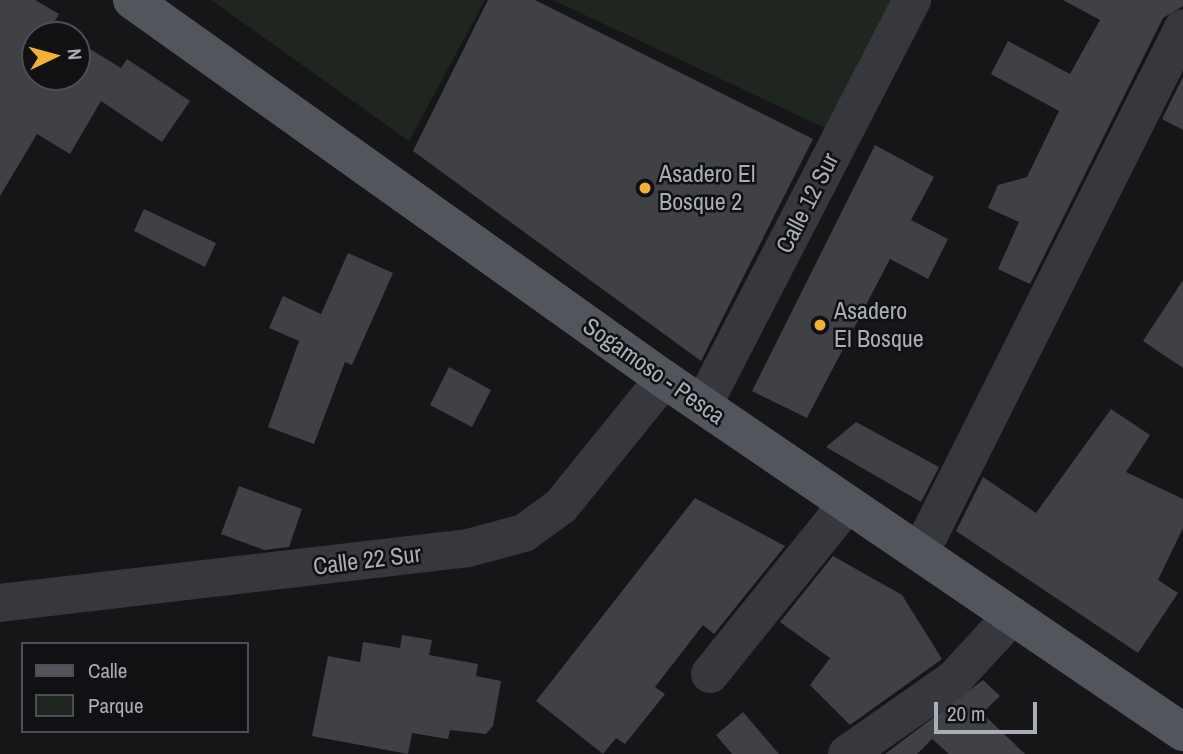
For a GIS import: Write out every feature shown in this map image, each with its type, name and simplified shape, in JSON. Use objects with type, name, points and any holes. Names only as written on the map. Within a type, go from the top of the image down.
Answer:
[{"type":"main road","name":"Sogamoso - Pesca","points":[[132,0],[664,379],[1183,732]]},
{"type":"street","name":"Calle 12 Sur","points":[[703,405],[912,0]]},
{"type":"street","points":[[920,553],[1183,28]]},
{"type":"street","name":"Calle 22 Sur","points":[[0,603],[468,548],[524,533],[561,506],[664,379]]},
{"type":"street","points":[[710,674],[848,504]]},
{"type":"street","points":[[847,754],[954,679],[1012,615]]},
{"type":"green space","points":[[211,0],[485,0],[409,141]]},
{"type":"green space","points":[[553,0],[895,0],[827,129]]},
{"type":"building","points":[[0,0],[35,0],[59,14],[55,21],[21,21],[21,91],[91,91],[91,50],[121,68],[127,59],[190,101],[162,142],[101,101],[70,154],[37,134],[0,196]]},
{"type":"building","points":[[488,0],[535,0],[813,139],[701,361],[413,151]]},
{"type":"building","points":[[1063,0],[1183,0],[1183,6],[1163,18],[1030,284],[998,269],[1019,222],[988,208],[998,185],[1027,177],[1059,111],[991,74],[1008,41],[1070,74],[1100,20]]},
{"type":"building","points":[[1183,77],[1183,130],[1162,119]]},
{"type":"building","name":"Asadero El Bosque","points":[[875,145],[934,177],[911,220],[948,239],[928,279],[890,259],[807,418],[752,391]]},
{"type":"building","points":[[144,209],[216,243],[205,267],[134,231]]},
{"type":"building","points":[[348,253],[393,273],[352,365],[345,362],[314,444],[268,427],[299,341],[269,328],[283,296],[321,314]]},
{"type":"building","points":[[1183,280],[1183,368],[1143,341]]},
{"type":"building","points":[[449,367],[491,390],[472,427],[430,405]]},
{"type":"building","points":[[1111,409],[1150,435],[1126,472],[1183,499],[1183,528],[1158,580],[1178,593],[1138,653],[956,531],[983,477],[1036,513]]},
{"type":"building","points":[[856,422],[939,467],[921,502],[826,447]]},
{"type":"building","points":[[239,486],[302,509],[289,547],[264,550],[221,534]]},
{"type":"building","points":[[695,498],[785,546],[714,634],[703,625],[655,687],[665,694],[625,744],[616,738],[603,754],[536,701]]},
{"type":"building","points":[[833,556],[902,595],[942,659],[850,725],[810,685],[830,658],[780,622]]},
{"type":"building","points":[[402,635],[432,640],[429,655],[478,664],[476,676],[501,681],[493,726],[486,734],[450,730],[448,739],[412,733],[408,754],[312,736],[328,656],[360,662],[363,642],[400,648]]},
{"type":"building","points":[[983,680],[1000,696],[982,713],[1025,754],[949,754],[932,739],[917,754],[885,754]]},
{"type":"building","points":[[743,712],[779,754],[732,754],[716,735]]},
{"type":"place","name":"Asadero El Bosque 2","points":[[645,188]]},
{"type":"place","name":"Asadero El Bosque","points":[[820,325]]}]
